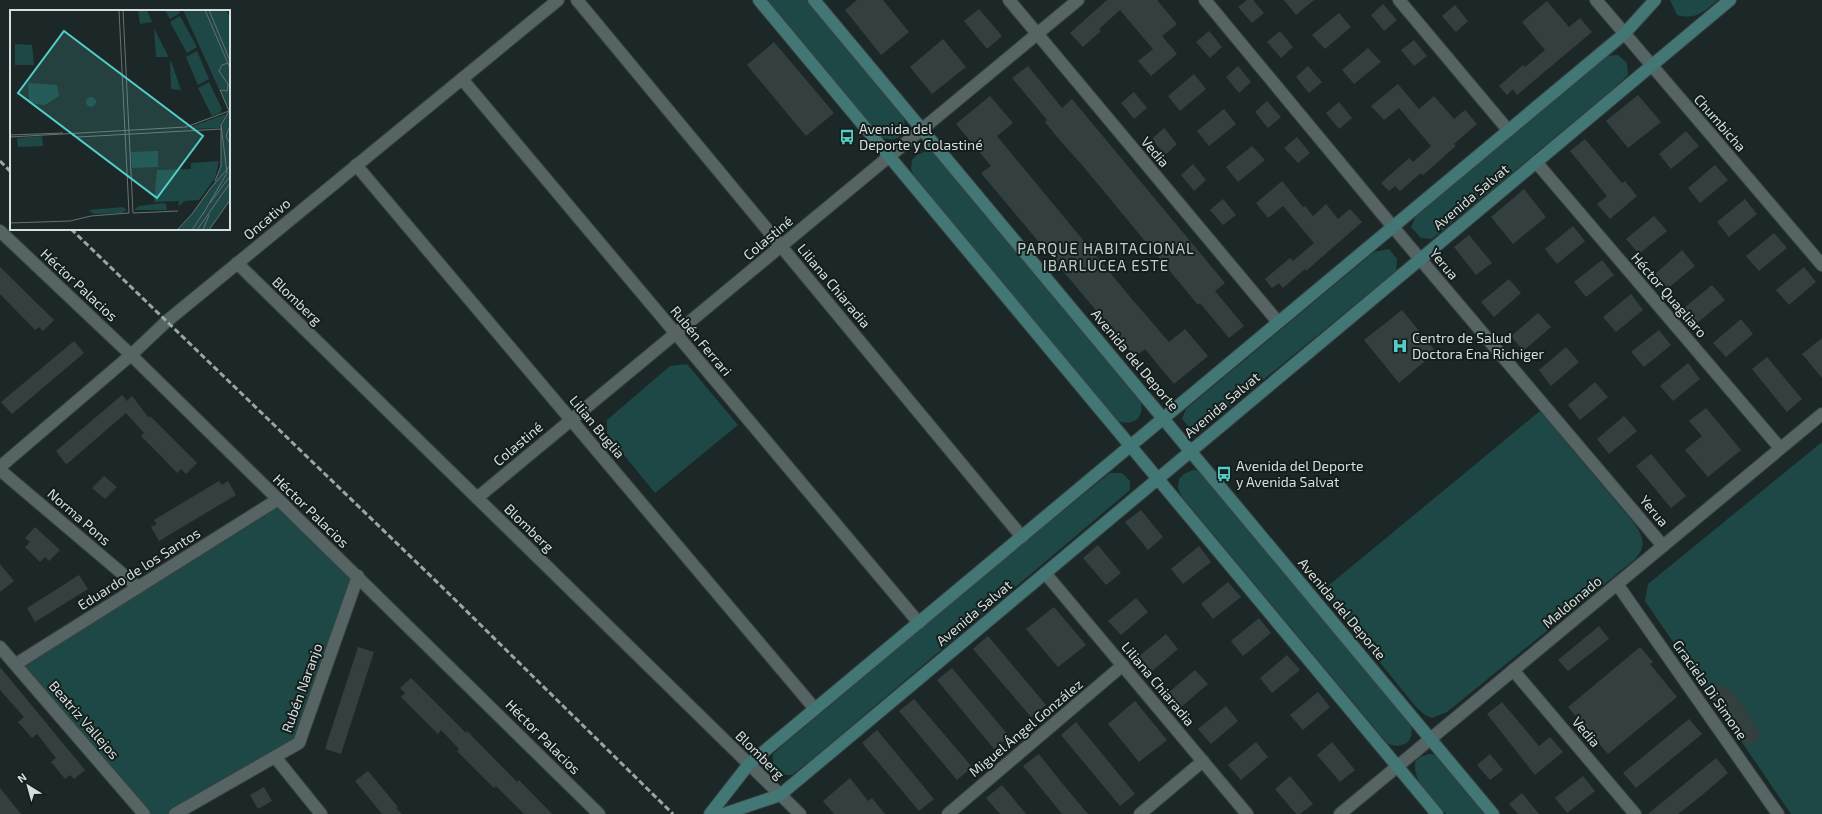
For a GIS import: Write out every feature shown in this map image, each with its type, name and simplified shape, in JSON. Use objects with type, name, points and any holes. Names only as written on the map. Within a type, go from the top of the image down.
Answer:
[{"type":"street","name":"Oncativo","points":[[0,468],[131,355],[167,321],[236,263],[558,0]]},
{"type":"street","name":"Liliana Chiaradia","points":[[577,0],[1022,536]]},
{"type":"street","points":[[759,0],[1437,814]]},
{"type":"street","name":"Avenida del Deporte","points":[[814,0],[1493,814]]},
{"type":"street","name":"Vedia","points":[[1009,0],[1278,322]]},
{"type":"street","name":"Colastiné","points":[[477,498],[1078,0]]},
{"type":"street","name":"Yerua","points":[[1205,0],[1393,227],[1663,546]]},
{"type":"street","points":[[1399,0],[1508,130]]},
{"type":"street","name":"Chumbicha","points":[[1596,0],[1822,265]]},
{"type":"street","name":"Avenida Salvat","points":[[710,814],[749,764],[1624,34],[1655,0]]},
{"type":"street","name":"Avenida Salvat","points":[[724,814],[780,796],[1730,0]]},
{"type":"street","name":"Rubén Ferrari","points":[[462,79],[918,623]]},
{"type":"street","name":"Héctor Quagliaro","points":[[1536,162],[1780,448]]},
{"type":"street","name":"Lilian Buglia","points":[[356,165],[815,709]]},
{"type":"street","name":"Héctor Palacios","points":[[0,231],[131,355],[277,500],[358,576],[599,814]]},
{"type":"street","name":"Blomberg","points":[[236,263],[800,814]]},
{"type":"street","name":"Maldonado","points":[[1340,814],[1822,414]]},
{"type":"street","name":"Norma Pons","points":[[0,468],[138,587]]},
{"type":"street","name":"Eduardo de los Santos","points":[[16,664],[277,500]]},
{"type":"street","name":"Liliana Chiaradia","points":[[1045,573],[1248,814]]},
{"type":"street","name":"Rubén Naranjo","points":[[175,814],[299,743],[358,576]]},
{"type":"street","name":"Graciela Di Simone","points":[[1617,584],[1778,814]]},
{"type":"street","name":"Beatriz Vallejos","points":[[0,647],[144,814]]},
{"type":"street","name":"Miguel Ángel González","points":[[948,814],[1123,665]]},
{"type":"street","name":"Vedia","points":[[1513,670],[1636,814]]},
{"type":"street","points":[[275,757],[321,814]]},
{"type":"street","points":[[1140,814],[1203,761]]},
{"type":"shaded area","points":[[767,0],[808,0],[903,115],[905,127],[901,135],[893,139],[881,137]]},
{"type":"shaded area","points":[[1670,0],[1718,0],[1695,16],[1684,16],[1677,15]]},
{"type":"shaded area","points":[[1618,55],[1627,63],[1628,75],[1612,90],[1432,239],[1421,238],[1411,227],[1416,216],[1606,56]]},
{"type":"shaded area","points":[[926,151],[934,152],[1140,398],[1141,410],[1138,418],[1129,422],[1118,421],[915,178],[911,169],[912,160],[917,155]]},
{"type":"shaded area","points":[[1389,249],[1397,259],[1396,271],[1203,429],[1191,429],[1182,419],[1186,409],[1374,252]]},
{"type":"shaded area","points":[[687,364],[738,425],[655,493],[607,434],[607,420],[670,366]]},
{"type":"shaded area","points":[[1540,411],[1634,523],[1642,538],[1643,542],[1641,550],[1634,560],[1447,712],[1432,718],[1425,715],[1416,707],[1322,591]]},
{"type":"shaded area","points":[[1822,442],[1822,814],[1791,814],[1645,601],[1648,584]]},
{"type":"shaded area","points":[[1193,470],[1201,471],[1410,722],[1412,733],[1408,742],[1400,745],[1388,744],[1182,497],[1178,488],[1179,479],[1184,474]]},
{"type":"shaded area","points":[[1110,473],[1122,473],[1130,481],[1130,490],[817,755],[792,775],[780,775],[773,766],[773,754],[1017,548]]},
{"type":"shaded area","points":[[277,500],[358,576],[299,743],[175,814],[144,814],[16,664]]},
{"type":"shaded area","points":[[1429,754],[1437,755],[1487,814],[1446,814],[1425,790],[1417,777],[1415,770],[1415,762],[1420,757]]},
{"type":"building","points":[[857,0],[883,0],[909,32],[881,55],[845,10]]},
{"type":"building","points":[[1107,0],[1157,0],[1177,24],[1162,36],[1177,54],[1151,76],[1138,61],[1153,49],[1120,10],[1099,29],[1101,31],[1083,47],[1070,33]]},
{"type":"building","points":[[1247,0],[1253,0],[1264,13],[1252,23],[1238,7]]},
{"type":"building","points":[[1284,0],[1314,0],[1296,15]]},
{"type":"building","points":[[1547,1],[1569,27],[1580,18],[1592,32],[1517,95],[1513,89],[1507,95],[1499,86],[1523,65],[1525,67],[1545,50],[1522,22]]},
{"type":"building","points":[[1383,4],[1397,20],[1384,31],[1371,15]]},
{"type":"building","points":[[1455,5],[1468,21],[1456,32],[1442,16]]},
{"type":"building","points":[[979,9],[1002,36],[987,49],[964,21]]},
{"type":"building","points":[[1339,13],[1351,27],[1325,49],[1312,35]]},
{"type":"building","points":[[1209,31],[1222,47],[1210,58],[1196,42]]},
{"type":"building","points":[[1280,31],[1293,47],[1281,58],[1267,42]]},
{"type":"building","points":[[943,39],[966,67],[932,94],[910,67]]},
{"type":"building","points":[[1414,40],[1427,56],[1414,66],[1401,50]]},
{"type":"building","points":[[774,42],[834,113],[806,136],[747,65]]},
{"type":"building","points":[[1368,48],[1381,62],[1354,84],[1342,70]]},
{"type":"building","points":[[1028,66],[1062,108],[1072,99],[1225,283],[1215,291],[1244,326],[1229,338],[1200,303],[1198,305],[1057,137],[1045,122],[1047,120],[1012,78]]},
{"type":"building","points":[[1238,66],[1251,82],[1239,93],[1226,77]]},
{"type":"building","points":[[1308,66],[1322,82],[1309,93],[1296,77]]},
{"type":"building","points":[[1194,74],[1206,89],[1180,111],[1168,96]]},
{"type":"building","points":[[1398,84],[1419,109],[1434,96],[1454,119],[1465,110],[1477,124],[1454,144],[1456,146],[1423,175],[1421,173],[1400,191],[1395,186],[1389,191],[1381,183],[1409,158],[1413,162],[1431,146],[1399,108],[1384,120],[1371,106]]},
{"type":"building","points":[[1134,92],[1147,108],[1134,119],[1121,103]]},
{"type":"building","points":[[1638,95],[1661,122],[1628,148],[1606,121]]},
{"type":"building","points":[[990,96],[1013,123],[997,136],[1131,298],[1169,342],[1185,329],[1208,356],[1174,384],[1145,349],[1135,357],[981,173],[991,166],[956,124]]},
{"type":"building","points":[[1267,101],[1281,117],[1268,128],[1255,112]]},
{"type":"building","points":[[1339,102],[1352,118],[1339,129],[1326,113]]},
{"type":"building","points":[[1224,109],[1236,124],[1209,146],[1197,131]]},
{"type":"building","points":[[1164,128],[1177,144],[1165,155],[1152,139]]},
{"type":"building","points":[[1686,131],[1699,146],[1671,169],[1659,154]]},
{"type":"building","points":[[1297,137],[1310,153],[1298,163],[1284,148]]},
{"type":"building","points":[[1585,139],[1622,183],[1625,181],[1637,196],[1610,219],[1597,204],[1607,196],[1570,151]]},
{"type":"building","points":[[1252,146],[1265,160],[1238,182],[1226,167]]},
{"type":"building","points":[[1193,164],[1206,180],[1194,191],[1181,175]]},
{"type":"building","points":[[1715,165],[1728,180],[1700,203],[1688,188]]},
{"type":"building","points":[[1282,181],[1303,207],[1305,206],[1313,216],[1326,204],[1338,219],[1350,209],[1362,222],[1306,271],[1305,269],[1283,288],[1279,283],[1272,288],[1265,279],[1290,258],[1293,261],[1314,243],[1283,206],[1268,218],[1256,203]]},
{"type":"building","points":[[1524,189],[1546,217],[1513,244],[1491,217]]},
{"type":"building","points":[[1223,199],[1236,215],[1223,225],[1210,210]]},
{"type":"building","points":[[1745,199],[1757,214],[1729,237],[1717,222]]},
{"type":"building","points":[[1654,216],[1667,231],[1639,254],[1626,239]]},
{"type":"building","points":[[1573,226],[1585,241],[1557,264],[1545,249]]},
{"type":"building","points":[[1774,233],[1787,248],[1759,271],[1746,256]]},
{"type":"building","points":[[1469,235],[1492,263],[1476,275],[1454,247]]},
{"type":"building","points":[[1682,250],[1695,266],[1667,289],[1655,274]]},
{"type":"building","points":[[1602,260],[1614,275],[1586,297],[1574,282]]},
{"type":"building","points":[[0,267],[54,320],[43,331],[39,327],[35,330],[0,294]]},
{"type":"building","points":[[1804,267],[1816,282],[1789,305],[1776,290]]},
{"type":"building","points":[[1509,279],[1521,293],[1494,317],[1481,302]]},
{"type":"building","points":[[1712,285],[1725,300],[1697,323],[1684,308]]},
{"type":"building","points":[[1631,294],[1643,310],[1616,332],[1603,317]]},
{"type":"building","name":"Centro de Salud Doctora Ena Richiger","points":[[1402,310],[1436,352],[1399,383],[1364,340]]},
{"type":"building","points":[[1538,313],[1551,327],[1523,351],[1511,336]]},
{"type":"building","points":[[1741,319],[1753,334],[1726,357],[1713,343]]},
{"type":"building","points":[[1659,330],[1671,345],[1644,367],[1631,352]]},
{"type":"building","points":[[1822,338],[1822,378],[1802,354]]},
{"type":"building","points":[[74,341],[84,353],[12,414],[1,402]]},
{"type":"building","points":[[1566,347],[1579,362],[1551,386],[1539,370]]},
{"type":"building","points":[[1767,357],[1802,399],[1787,412],[1752,369]]},
{"type":"building","points":[[1688,363],[1700,379],[1673,401],[1660,386]]},
{"type":"building","points":[[1595,382],[1608,397],[1580,420],[1568,405]]},
{"type":"building","points":[[122,395],[127,401],[132,396],[149,418],[150,416],[197,463],[186,474],[181,469],[177,473],[141,436],[144,433],[126,413],[67,464],[65,463],[56,451]]},
{"type":"building","points":[[1706,408],[1741,450],[1708,477],[1685,450],[1702,436],[1689,421]]},
{"type":"building","points":[[1624,416],[1637,431],[1609,454],[1597,439]]},
{"type":"building","points":[[1651,454],[1686,496],[1671,508],[1636,466]]},
{"type":"building","points":[[104,476],[117,487],[105,499],[92,488]]},
{"type":"building","points":[[219,481],[222,485],[228,481],[236,495],[159,541],[151,527],[157,524],[154,520]]},
{"type":"building","points":[[1141,510],[1163,537],[1148,550],[1125,522]]},
{"type":"building","points":[[35,527],[60,550],[49,561],[45,557],[40,562],[25,547],[30,542],[25,538]]},
{"type":"building","points":[[1098,545],[1121,573],[1106,585],[1083,558]]},
{"type":"building","points":[[1199,546],[1211,562],[1183,584],[1171,569]]},
{"type":"building","points":[[0,564],[14,581],[0,592]]},
{"type":"building","points":[[79,575],[88,589],[35,622],[27,608]]},
{"type":"building","points":[[1228,582],[1241,597],[1213,619],[1201,604]]},
{"type":"building","points":[[1136,598],[1148,612],[1121,635],[1108,621]]},
{"type":"building","points":[[1054,607],[1086,645],[1058,667],[1026,629]]},
{"type":"building","points":[[1259,618],[1271,633],[1243,656],[1231,641]]},
{"type":"building","points":[[1599,626],[1609,639],[1568,671],[1558,660]]},
{"type":"building","points":[[1166,634],[1178,649],[1151,672],[1138,657]]},
{"type":"building","points":[[988,636],[1046,705],[1031,717],[973,649]]},
{"type":"building","points":[[358,647],[374,652],[341,754],[325,749]]},
{"type":"building","points":[[1640,647],[1653,662],[1650,664],[1677,697],[1608,754],[1568,707]]},
{"type":"building","points":[[1287,655],[1300,670],[1272,693],[1260,678]]},
{"type":"building","points":[[0,667],[85,770],[74,779],[70,775],[65,779],[51,762],[56,758],[37,734],[32,738],[18,722],[24,717],[0,690]]},
{"type":"building","points":[[952,668],[1009,736],[994,749],[937,680]]},
{"type":"building","points":[[1195,670],[1208,684],[1180,708],[1168,693]]},
{"type":"building","points":[[411,678],[466,733],[467,731],[517,782],[519,780],[552,814],[524,814],[496,786],[494,788],[457,751],[459,749],[441,730],[438,734],[401,697],[405,693],[400,688]]},
{"type":"building","points":[[1720,684],[1733,692],[1763,737],[1747,747],[1709,691]]},
{"type":"building","points":[[1318,692],[1330,707],[1303,730],[1290,715]]},
{"type":"building","points":[[914,699],[972,767],[957,780],[899,711]]},
{"type":"building","points":[[1135,701],[1167,740],[1139,762],[1108,724]]},
{"type":"building","points":[[1502,702],[1539,746],[1550,737],[1563,752],[1535,775],[1487,714]]},
{"type":"building","points":[[1226,706],[1238,721],[1211,744],[1198,729]]},
{"type":"building","points":[[1689,719],[1702,734],[1636,788],[1623,773]]},
{"type":"building","points":[[1076,722],[1135,794],[1120,806],[1061,735]]},
{"type":"building","points":[[877,730],[934,799],[919,811],[862,743]]},
{"type":"building","points":[[1256,742],[1268,757],[1241,780],[1228,765]]},
{"type":"building","points":[[1332,742],[1355,770],[1340,782],[1317,755]]},
{"type":"building","points":[[1039,754],[1088,814],[1062,814],[1023,766]]},
{"type":"building","points":[[1490,754],[1503,770],[1490,780],[1477,765]]},
{"type":"building","points":[[1716,758],[1728,773],[1701,796],[1678,814],[1648,814]]},
{"type":"building","points":[[368,771],[398,807],[396,808],[402,814],[382,814],[355,781]]},
{"type":"building","points":[[1290,776],[1313,804],[1300,814],[1296,814],[1275,789]]},
{"type":"building","points":[[1583,776],[1595,791],[1567,813],[1555,798]]},
{"type":"building","points":[[850,778],[868,801],[872,798],[885,814],[834,814],[823,801]]},
{"type":"building","points":[[1002,785],[1026,814],[1000,814],[986,798]]},
{"type":"building","points":[[264,787],[272,801],[258,809],[250,795]]},
{"type":"building","points":[[0,788],[21,814],[0,814]]},
{"type":"building","points":[[1522,793],[1539,814],[1518,814],[1509,804]]},
{"type":"railway","points":[[0,161],[10,171]]},
{"type":"railway","points":[[72,230],[440,585],[673,814]]},
{"type":"place","name":"Avenida del Deporte y Colastiné","points":[[847,137]]},
{"type":"place","name":"Centro de Salud Doctora Ena Richiger","points":[[1400,346]]},
{"type":"place","name":"Avenida del Deporte y Avenida Salvat","points":[[1224,474]]},
{"type":"district","name":"PARQUE HABITACIONAL IBARLUCEA ESTE","points":[[1106,258]]}]
